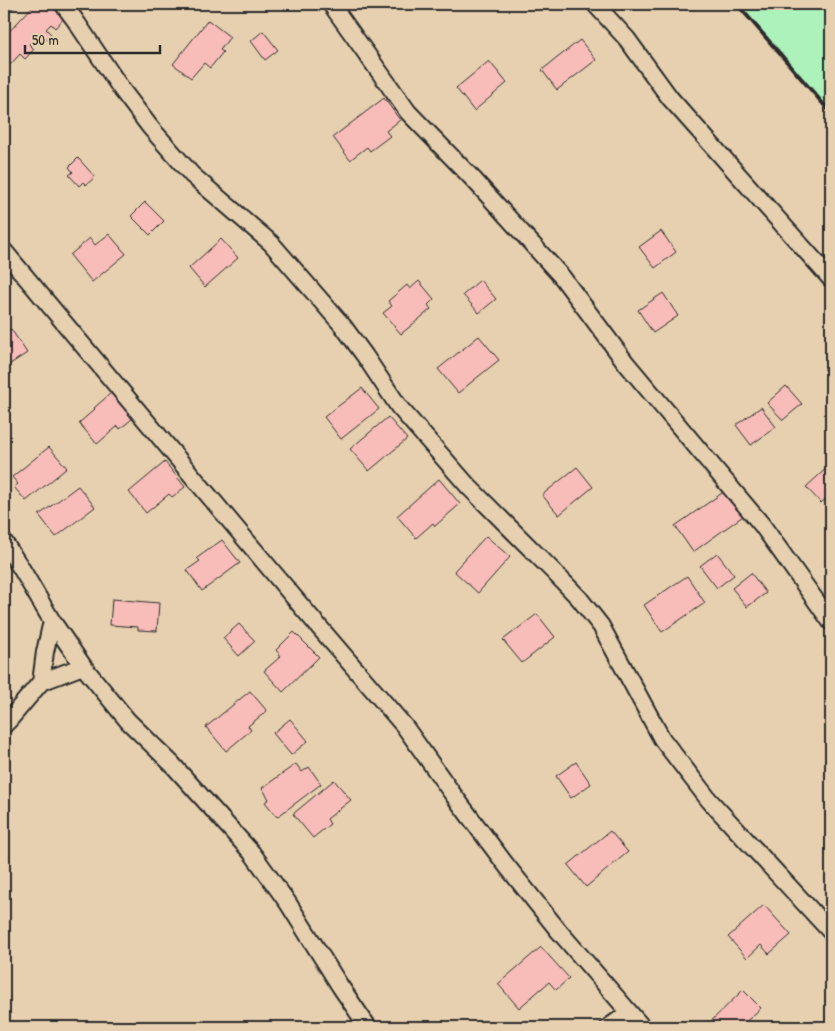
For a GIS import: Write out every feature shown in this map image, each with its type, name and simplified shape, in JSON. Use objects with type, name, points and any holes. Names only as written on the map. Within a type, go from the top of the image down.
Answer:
[{"type":"street","points":[[63,4],[150,127],[192,175],[271,243],[343,326],[400,407],[462,479],[579,598],[601,626],[662,739],[709,800],[831,932]]},
{"type":"street","points":[[330,4],[408,112],[475,181],[562,276],[626,363],[762,525],[831,622]]},
{"type":"street","points":[[595,4],[627,39],[670,98],[831,279]]},
{"type":"street","points":[[4,251],[302,607],[406,728],[506,865],[558,930],[642,1027]]},
{"type":"street","points":[[4,542],[52,622],[83,666],[128,721],[172,764],[252,853],[288,902],[368,1027]]},
{"type":"street","points":[[41,682],[52,622]]},
{"type":"street","points":[[4,724],[41,682],[83,666]]},
{"type":"street","points":[[609,1027],[629,1013]]},
{"type":"green space","points":[[737,4],[831,4],[831,113]]},
{"type":"building","points":[[4,4],[17,4],[4,17]]},
{"type":"building","points":[[35,4],[51,4],[65,17],[55,28],[51,24],[46,29],[51,34],[43,43],[36,37],[29,44],[34,49],[25,59],[20,54],[10,65],[4,59],[4,37]]},
{"type":"building","points":[[208,20],[230,37],[220,50],[223,52],[210,68],[204,63],[191,78],[173,64]]},
{"type":"building","points":[[263,31],[278,50],[265,60],[251,41]]},
{"type":"building","points":[[580,40],[596,60],[557,90],[542,70]]},
{"type":"building","points":[[489,61],[507,83],[474,111],[456,88]]},
{"type":"building","points":[[384,98],[400,120],[386,131],[390,136],[370,151],[367,147],[350,160],[333,137]]},
{"type":"building","points":[[78,158],[95,177],[86,185],[83,182],[79,186],[69,175],[73,172],[69,167]]},
{"type":"building","points":[[145,202],[164,221],[150,235],[131,216]]},
{"type":"building","points":[[661,231],[676,252],[655,268],[639,247]]},
{"type":"building","points":[[109,234],[126,254],[92,282],[70,255],[90,238],[95,245]]},
{"type":"building","points":[[221,239],[238,258],[205,287],[189,268]]},
{"type":"building","points":[[480,280],[496,299],[479,313],[463,295]]},
{"type":"building","points":[[419,281],[434,299],[428,305],[431,309],[401,334],[383,313],[392,306],[388,301],[407,285],[410,289]]},
{"type":"building","points":[[663,293],[678,316],[653,333],[638,310]]},
{"type":"building","points":[[11,329],[27,353],[4,368],[4,334]]},
{"type":"building","points":[[479,336],[499,360],[458,393],[438,369]]},
{"type":"building","points":[[786,386],[802,404],[783,420],[767,403]]},
{"type":"building","points":[[362,388],[379,409],[341,439],[324,417]]},
{"type":"building","points":[[111,393],[133,418],[120,429],[118,426],[97,444],[79,423]]},
{"type":"building","points":[[761,407],[776,427],[751,445],[736,425]]},
{"type":"building","points":[[388,417],[407,439],[369,471],[350,449]]},
{"type":"building","points":[[49,447],[67,468],[26,501],[14,487],[18,484],[12,477]]},
{"type":"building","points":[[165,462],[185,487],[172,497],[169,494],[146,513],[129,492]]},
{"type":"building","points":[[830,465],[831,494],[821,503],[806,487]]},
{"type":"building","points":[[577,467],[593,487],[559,515],[542,495]]},
{"type":"building","points":[[439,479],[460,504],[435,526],[433,523],[416,538],[397,516]]},
{"type":"building","points":[[78,486],[95,507],[56,537],[39,515]]},
{"type":"building","points":[[725,491],[743,516],[693,552],[675,526]]},
{"type":"building","points":[[486,536],[510,557],[478,593],[454,571]]},
{"type":"building","points":[[222,540],[240,563],[202,591],[187,570],[200,561],[197,558]]},
{"type":"building","points":[[717,553],[734,575],[717,588],[700,566]]},
{"type":"building","points":[[751,573],[766,593],[747,607],[732,588]]},
{"type":"building","points":[[687,576],[705,603],[662,632],[644,605]]},
{"type":"building","points":[[112,599],[159,603],[157,631],[138,630],[138,627],[110,625]]},
{"type":"building","points":[[537,614],[555,637],[522,663],[503,640]]},
{"type":"building","points":[[239,624],[255,641],[239,656],[223,638]]},
{"type":"building","points":[[294,632],[319,657],[283,692],[264,671],[281,656],[276,650]]},
{"type":"building","points":[[250,691],[267,711],[248,726],[251,730],[226,751],[206,727]]},
{"type":"building","points":[[290,719],[308,741],[291,755],[273,733]]},
{"type":"building","points":[[576,762],[591,784],[571,798],[556,776]]},
{"type":"building","points":[[296,764],[302,772],[309,767],[321,784],[277,817],[265,802],[269,799],[262,788]]},
{"type":"building","points":[[334,780],[351,800],[327,819],[330,824],[313,838],[293,814]]},
{"type":"building","points":[[610,831],[628,852],[586,887],[568,865]]},
{"type":"building","points":[[764,905],[791,935],[769,954],[761,945],[747,958],[728,937]]},
{"type":"building","points":[[541,947],[569,978],[556,990],[549,982],[519,1008],[498,984]]},
{"type":"building","points":[[743,990],[761,1008],[740,1027],[705,1027]]},
{"type":"railway","points":[[737,4],[831,113]]}]
